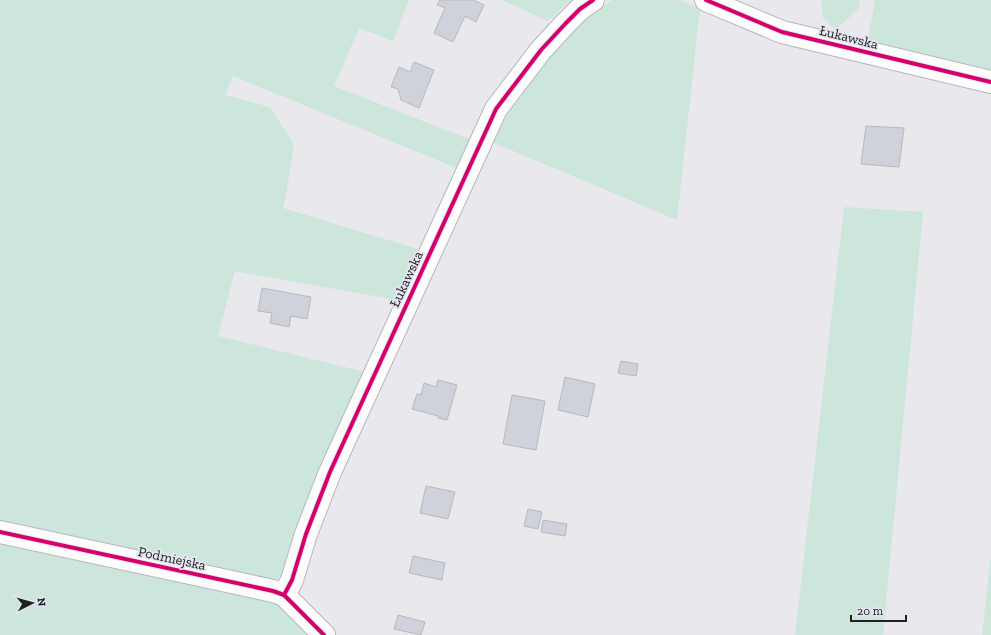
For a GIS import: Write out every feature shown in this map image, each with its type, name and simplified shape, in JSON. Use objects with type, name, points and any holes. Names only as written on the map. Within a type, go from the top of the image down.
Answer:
[{"type":"street","name":"Łukawska","points":[[284,595],[292,580],[306,534],[330,472],[496,109],[541,50],[580,9],[593,0]]},
{"type":"street","name":"Łukawska","points":[[706,0],[782,32],[991,82]]},
{"type":"street","name":"Podmiejska","points":[[0,532],[272,591],[284,595],[324,635]]},
{"type":"green space","points":[[0,0],[409,0],[393,41],[359,28],[334,86],[471,140],[459,169],[233,76],[225,95],[270,107],[294,145],[283,208],[421,250],[397,300],[235,271],[218,336],[365,372],[298,547],[280,576],[266,591],[313,635],[0,635]]},
{"type":"green space","points":[[502,0],[571,0],[548,21]]},
{"type":"green space","points":[[612,0],[679,0],[700,9],[677,220],[492,142],[520,93],[572,29]]},
{"type":"green space","points":[[821,0],[860,0],[859,8],[836,30],[823,18]]},
{"type":"green space","points":[[875,0],[991,0],[991,73],[867,44]]},
{"type":"green space","points":[[844,207],[923,212],[883,635],[795,635]]},
{"type":"green space","points":[[991,555],[991,635],[982,635]]},
{"type":"building","points":[[440,0],[473,0],[484,5],[476,22],[465,16],[453,42],[434,33],[445,8],[437,5]]},
{"type":"building","points":[[414,62],[434,70],[419,108],[401,100],[398,89],[391,87],[399,67],[410,72]]},
{"type":"building","points":[[866,126],[904,128],[899,167],[861,164]]},
{"type":"building","points":[[262,288],[311,297],[307,319],[291,316],[289,327],[270,323],[272,313],[258,311]]},
{"type":"building","points":[[621,361],[638,364],[636,376],[618,373]]},
{"type":"building","points":[[565,377],[595,384],[588,417],[558,410]]},
{"type":"building","points":[[438,380],[457,385],[447,420],[412,409],[417,394],[421,395],[424,383],[436,387]]},
{"type":"building","points":[[512,395],[545,401],[536,450],[503,444]]},
{"type":"building","points":[[426,486],[455,492],[448,519],[420,513]]},
{"type":"building","points":[[528,509],[542,512],[538,529],[524,526]]},
{"type":"building","points":[[543,520],[567,524],[565,536],[541,532]]},
{"type":"building","points":[[413,556],[445,563],[442,580],[409,573]]},
{"type":"building","points":[[398,615],[425,622],[421,635],[394,629]]},
{"type":"cycle path","points":[[284,595],[292,580],[306,534],[330,472],[496,109],[541,50],[580,9],[593,0]]},
{"type":"cycle path","points":[[706,0],[782,32],[991,82]]},
{"type":"cycle path","points":[[0,532],[273,591],[284,595],[324,635]]}]
